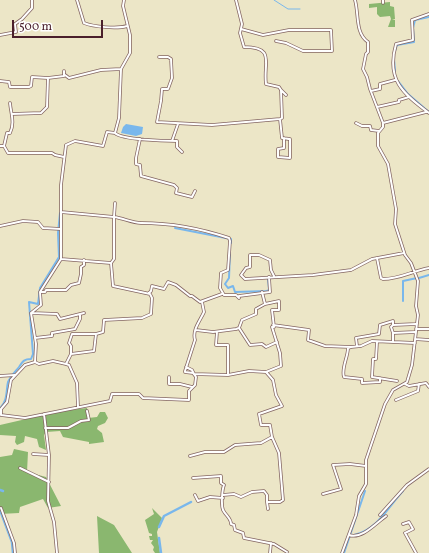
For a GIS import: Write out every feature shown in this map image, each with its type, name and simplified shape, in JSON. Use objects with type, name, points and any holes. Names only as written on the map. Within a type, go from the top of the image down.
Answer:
[{"type":"street","points":[[0,35],[16,32],[15,24],[32,8],[32,0]]},
{"type":"street","points":[[77,0],[80,6],[81,18],[84,23],[120,28],[128,26]]},
{"type":"street","points":[[115,133],[119,118],[121,69],[130,53],[130,35],[124,0]]},
{"type":"street","points":[[236,0],[242,24],[240,33],[244,47],[262,50],[265,52],[267,59],[266,84],[280,87],[286,95]]},
{"type":"street","points":[[354,0],[358,14],[358,24],[363,38],[368,42],[368,52],[366,54],[362,69],[367,77],[383,123],[383,127],[379,131],[378,147],[388,164],[396,208],[395,224],[404,253],[415,271],[418,281],[416,306],[418,315],[415,343],[412,365],[406,385]]},
{"type":"street","points":[[428,113],[409,98],[395,80],[392,61],[396,44],[413,40],[412,20],[429,14]]},
{"type":"street","points":[[241,29],[263,36],[289,30],[331,30],[332,51],[303,51],[286,43],[276,41]]},
{"type":"street","points":[[159,57],[168,57],[171,59],[172,74],[168,89],[162,89],[157,122],[212,125],[280,119]]},
{"type":"street","points":[[0,81],[9,82],[10,87],[29,87],[31,86],[32,77],[48,78],[65,75],[69,78],[101,70],[121,69]]},
{"type":"street","points":[[64,71],[65,75]]},
{"type":"street","points":[[12,114],[41,113],[47,107],[48,78]]},
{"type":"street","points":[[371,91],[380,89],[380,84],[395,80]]},
{"type":"street","points":[[281,90],[282,118],[280,119],[282,138],[284,138],[284,148],[278,149],[278,157],[290,158],[290,139],[284,138]]},
{"type":"street","points":[[378,107],[409,98]]},
{"type":"street","points":[[10,103],[12,129],[10,133],[7,133],[4,146],[8,153],[52,153],[64,157]]},
{"type":"street","points":[[383,123],[428,113]]},
{"type":"street","points":[[356,123],[362,126],[370,126],[371,130],[379,131]]},
{"type":"street","points":[[172,141],[178,124]]},
{"type":"street","points":[[31,314],[41,305],[40,292],[61,259],[59,229],[61,212],[61,185],[67,143],[74,141],[103,146],[106,132],[140,139],[177,141],[177,147],[182,152]]},
{"type":"street","points":[[140,139],[136,164],[140,165],[141,176],[174,185],[177,188],[176,194],[192,197],[195,190]]},
{"type":"street","points":[[66,364],[71,354],[71,346],[69,344],[72,334],[96,334],[104,332],[104,320],[142,318],[151,314],[152,298],[149,293],[113,286],[112,263],[114,259],[115,203]]},
{"type":"street","points":[[61,212],[114,216],[137,222],[165,224],[217,234],[230,239],[228,270],[221,273],[220,288],[222,293]]},
{"type":"street","points":[[0,226],[23,221],[38,222],[43,228],[59,229]]},
{"type":"street","points":[[274,276],[270,270],[270,260],[259,255],[250,255],[250,267],[246,268],[241,275],[244,279],[269,278],[274,276],[313,275],[350,270],[363,262],[404,253]]},
{"type":"street","points":[[377,258],[381,278],[383,279],[400,278],[415,271],[429,268]]},
{"type":"street","points":[[61,259],[112,263]]},
{"type":"street","points":[[40,292],[45,292],[46,290],[52,289],[66,290],[71,285],[79,283],[81,267],[84,265],[84,260]]},
{"type":"street","points":[[149,293],[152,286],[164,289],[168,282],[171,282],[196,300],[202,302],[222,293],[236,295],[239,297],[262,292],[270,292],[269,278]]},
{"type":"street","points":[[262,292],[265,304]]},
{"type":"street","points":[[202,302],[204,312],[197,324],[195,340],[185,372],[194,374],[228,374],[249,371],[266,372],[281,366],[280,353],[272,327],[272,310],[279,310],[278,301],[265,304],[255,310],[256,314],[242,320],[239,328]]},
{"type":"street","points":[[31,314],[39,312],[57,314],[60,319],[84,313]]},
{"type":"street","points":[[31,314],[35,338],[35,362]]},
{"type":"street","points":[[35,338],[52,336],[52,333],[57,331],[75,329],[80,319],[80,314]]},
{"type":"street","points":[[357,346],[356,338],[379,334],[380,325],[393,321],[393,325],[391,327],[393,341]]},
{"type":"street","points":[[393,325],[416,324]]},
{"type":"street","points":[[273,325],[308,330],[308,340],[325,346],[351,347],[367,342],[393,341],[415,343]]},
{"type":"street","points":[[196,330],[226,332],[239,328]]},
{"type":"street","points":[[239,328],[250,345],[262,344],[266,347],[277,342]]},
{"type":"street","points":[[416,329],[429,329]]},
{"type":"street","points":[[217,332],[216,345],[228,345],[228,374]]},
{"type":"street","points":[[393,333],[415,332]]},
{"type":"street","points":[[71,354],[94,351],[96,334]]},
{"type":"street","points":[[366,337],[367,342]]},
{"type":"street","points":[[415,339],[429,340]]},
{"type":"street","points":[[377,342],[376,359],[373,359],[372,377],[397,381]]},
{"type":"street","points":[[351,347],[348,348],[348,355],[343,371],[344,377],[362,379],[362,383],[380,382],[380,378]]},
{"type":"street","points":[[0,376],[14,374],[26,365],[35,362],[40,364],[53,361],[66,364],[68,365],[76,381],[78,407]]},
{"type":"street","points":[[14,374],[11,381],[7,402],[1,408],[0,413],[2,416],[25,418],[106,403],[110,401],[112,394],[139,394],[143,398],[189,400],[189,391],[195,380],[192,370],[186,367]]},
{"type":"street","points":[[266,372],[273,380],[276,395],[282,406],[259,414],[261,425],[270,425],[272,437],[279,454],[283,498],[280,502],[267,502]]},
{"type":"street","points":[[169,377],[169,384],[180,384],[192,387]]},
{"type":"street","points":[[342,553],[356,514],[359,496],[366,484],[366,460],[388,397],[394,388],[406,385],[426,383],[429,387]]},
{"type":"street","points":[[396,400],[418,391],[419,384]]},
{"type":"street","points":[[45,428],[68,428],[81,421],[89,420],[86,411]]},
{"type":"street","points":[[44,414],[49,455],[48,500],[57,553]]},
{"type":"street","points":[[190,456],[205,452],[224,452],[235,445],[261,443],[272,437]]},
{"type":"street","points":[[33,454],[49,455]]},
{"type":"street","points":[[323,494],[341,489],[333,465],[350,464],[366,466]]},
{"type":"street","points":[[20,468],[48,482]]},
{"type":"street","points":[[380,515],[407,485],[429,469]]},
{"type":"street","points":[[193,478],[221,476],[221,484],[224,485],[223,510],[231,520],[231,524],[234,525],[235,530],[243,533],[244,538],[275,544],[287,552]]},
{"type":"street","points":[[195,495],[197,500],[223,497],[234,494],[241,497],[252,492],[264,490],[267,495],[268,508]]},
{"type":"street","points":[[1,508],[14,543],[15,553]]},
{"type":"street","points":[[349,535],[352,536],[363,533],[386,516]]},
{"type":"street","points":[[403,524],[408,522],[413,529],[405,533],[416,553]]},
{"type":"street","points":[[270,553],[271,543]]},
{"type":"green space","points":[[390,2],[390,6],[394,7],[395,19],[392,19],[395,20],[395,27],[388,27],[391,19],[390,16],[380,17],[377,14],[377,7],[369,8],[369,4]]},
{"type":"green space","points":[[87,408],[88,418],[97,417],[100,412],[105,412],[108,418],[105,423],[98,426],[97,429],[102,433],[104,442],[89,444],[89,442],[63,437],[60,431],[46,432],[44,435],[46,450],[39,447],[37,439],[25,436],[24,442],[17,445],[15,442],[16,436],[0,435],[0,425],[61,411]]},
{"type":"green space","points":[[14,449],[28,452],[27,472],[46,477],[61,506],[48,508],[43,499],[20,507],[19,513],[0,514],[0,457],[12,455]]},
{"type":"green space","points":[[152,508],[162,518],[157,532],[160,553],[155,553],[153,550],[154,547],[151,543],[153,540],[150,540],[149,536],[152,536],[152,534],[149,533],[145,520],[154,514]]},
{"type":"green space","points":[[97,516],[114,525],[132,553],[99,553]]},
{"type":"water","points":[[126,124],[143,127],[142,134],[136,136],[121,133]]},
{"type":"waterway","points":[[274,0],[288,9],[300,9]]},
{"type":"waterway","points":[[395,51],[397,45],[414,42],[413,28],[415,20],[429,17]]},
{"type":"waterway","points":[[394,59],[395,71]]},
{"type":"waterway","points":[[398,81],[408,94],[429,112]]},
{"type":"waterway","points":[[0,408],[6,399],[9,380],[23,362],[27,359],[31,359],[33,354],[29,302],[38,304],[40,288],[59,257],[58,233],[60,213]]},
{"type":"waterway","points":[[175,228],[231,239],[231,243]]},
{"type":"waterway","points":[[230,251],[229,278],[225,284],[228,288],[233,286],[235,292],[267,291],[269,290],[268,278]]},
{"type":"waterway","points":[[419,278],[429,275]]},
{"type":"waterway","points":[[403,301],[403,281],[417,278]]},
{"type":"waterway","points":[[344,553],[365,491]]},
{"type":"waterway","points":[[354,535],[376,523],[403,491]]},
{"type":"waterway","points":[[159,527],[164,516],[191,502]]},
{"type":"waterway","points":[[0,510],[12,542],[13,553]]},
{"type":"waterway","points":[[159,538],[161,553]]}]
